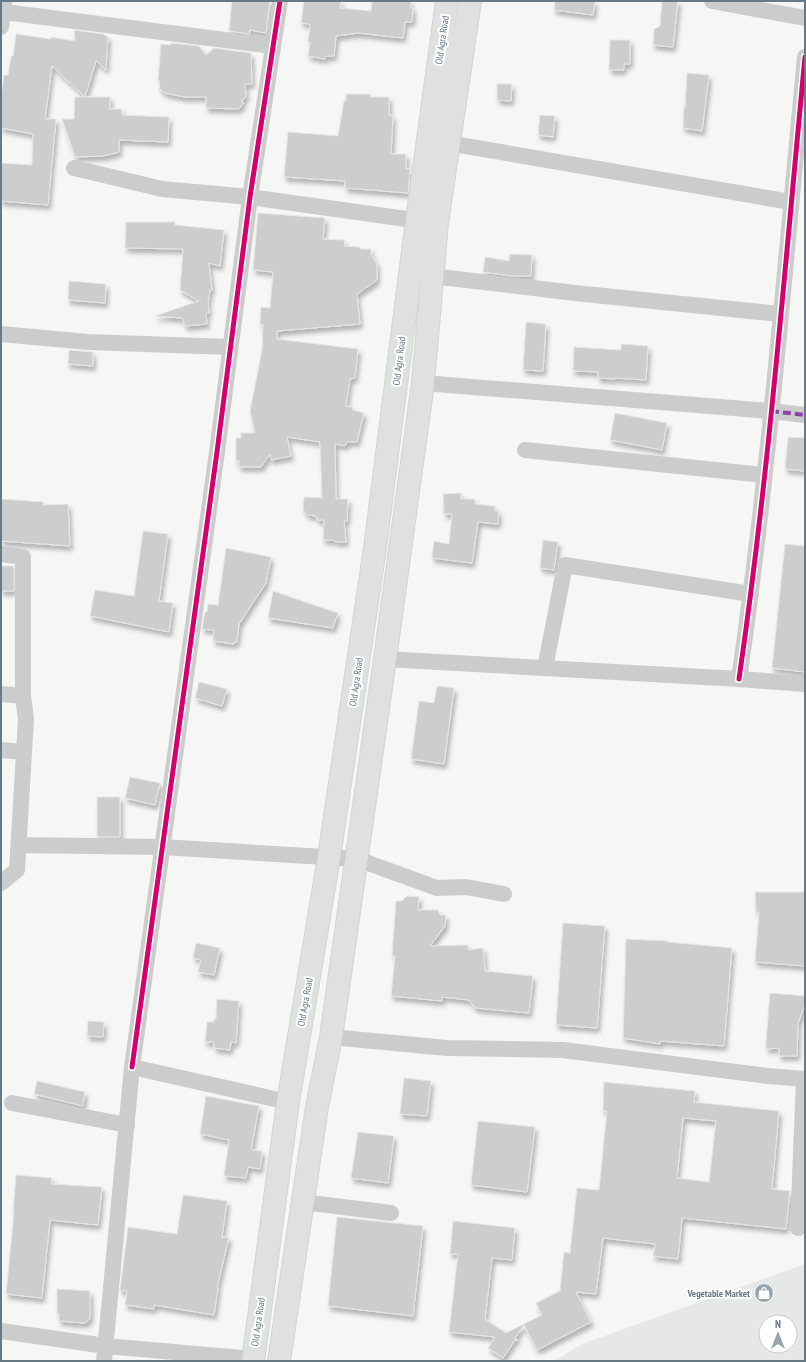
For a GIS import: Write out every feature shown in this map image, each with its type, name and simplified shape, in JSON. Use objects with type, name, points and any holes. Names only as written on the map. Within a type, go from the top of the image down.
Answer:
[{"type":"highway","name":"Old Agra Road","points":[[253,1360],[288,1102],[330,857],[427,222],[447,1]]},
{"type":"highway","points":[[279,1361],[317,1107],[331,1037],[423,383],[432,276],[427,222],[448,143],[470,1]]},
{"type":"highway","points":[[300,1033],[331,1037]]},
{"type":"street","points":[[105,1354],[132,1067],[250,197],[280,1]]},
{"type":"street","points":[[722,2],[805,18]]},
{"type":"street","points":[[2,13],[273,46]]},
{"type":"street","points":[[739,679],[751,594],[771,411],[791,202],[800,172],[805,57]]},
{"type":"street","points":[[448,143],[791,202]]},
{"type":"street","points":[[74,168],[162,189],[250,197],[427,222]]},
{"type":"street","points":[[432,276],[575,294],[780,314]]},
{"type":"street","points":[[1,334],[88,342],[230,346]]},
{"type":"street","points":[[423,383],[805,415]]},
{"type":"street","points":[[525,450],[764,475]]},
{"type":"street","points":[[1,554],[23,557],[23,696],[26,719],[18,870]]},
{"type":"street","points":[[545,668],[565,565],[751,594]]},
{"type":"street","points":[[385,659],[805,684]]},
{"type":"street","points":[[1,694],[23,696]]},
{"type":"street","points":[[1,750],[24,752]]},
{"type":"street","points":[[19,845],[162,847],[357,859],[437,888],[466,887],[504,894]]},
{"type":"street","points":[[1,869],[18,870]]},
{"type":"street","points":[[1,883],[18,870]]},
{"type":"street","points":[[331,1037],[447,1048],[563,1050],[768,1076],[805,1079],[798,1228]]},
{"type":"street","points":[[132,1067],[288,1102]]},
{"type":"street","points":[[12,1103],[127,1125]]},
{"type":"street","points":[[303,1202],[391,1213]]},
{"type":"street","points":[[1,1331],[105,1354],[253,1360]]},
{"type":"shaded area","name":"Vegetable Market","points":[[805,1264],[805,1361],[555,1361],[582,1344]]},
{"type":"building","points":[[232,1],[270,1],[266,33],[250,30],[250,34],[229,31]]},
{"type":"building","points":[[304,1],[341,1],[340,8],[371,11],[372,1],[411,1],[410,8],[413,8],[412,22],[405,22],[403,38],[358,33],[336,36],[334,56],[326,56],[325,59],[308,56],[310,24],[301,23]]},
{"type":"building","points":[[555,1],[595,1],[593,15],[554,10]]},
{"type":"building","points":[[662,1],[678,1],[673,47],[653,45],[654,29],[660,26]]},
{"type":"building","points":[[74,30],[103,34],[108,37],[106,70],[96,61],[85,97],[52,66],[45,119],[56,119],[48,205],[1,201],[1,163],[32,165],[33,134],[1,128],[1,97],[4,75],[8,75],[11,56],[13,56],[16,34],[75,41]]},
{"type":"building","points":[[610,40],[630,40],[630,64],[624,64],[624,70],[609,70]]},
{"type":"building","points":[[171,43],[199,46],[206,55],[214,48],[251,53],[252,84],[245,84],[246,97],[242,100],[243,103],[239,109],[206,108],[206,97],[184,97],[165,93],[159,89],[160,82],[158,80],[161,44],[171,45]]},
{"type":"building","points":[[687,73],[709,75],[702,131],[683,128]]},
{"type":"building","points":[[497,84],[512,84],[511,101],[497,100]]},
{"type":"building","points":[[346,94],[370,94],[370,97],[389,97],[389,115],[393,116],[391,154],[406,154],[406,169],[410,169],[408,193],[345,188],[345,181],[284,177],[288,132],[338,136]]},
{"type":"building","points":[[75,97],[110,97],[110,109],[122,109],[122,115],[169,117],[168,142],[119,140],[119,152],[103,156],[75,157],[62,119],[74,119]]},
{"type":"building","points":[[540,115],[555,116],[553,137],[538,135]]},
{"type":"building","points":[[258,213],[325,218],[323,239],[345,240],[344,246],[371,249],[371,254],[377,264],[377,280],[357,294],[360,324],[277,331],[277,339],[358,349],[355,378],[350,379],[346,406],[352,407],[353,410],[364,413],[357,442],[347,442],[345,446],[335,444],[336,499],[348,499],[347,521],[344,521],[346,542],[323,540],[324,520],[317,520],[316,516],[308,515],[303,510],[304,497],[322,498],[320,442],[287,437],[291,456],[271,460],[270,454],[261,467],[239,467],[239,461],[236,461],[236,438],[241,438],[241,433],[255,433],[250,411],[262,350],[263,324],[260,324],[261,307],[270,308],[273,272],[253,270]]},
{"type":"building","points":[[126,222],[175,222],[175,225],[224,230],[220,266],[209,263],[212,290],[210,290],[208,303],[209,313],[206,314],[207,324],[185,326],[182,318],[155,316],[199,301],[180,290],[183,249],[125,248]]},
{"type":"building","points":[[510,254],[532,255],[531,276],[512,276],[483,272],[485,257],[509,261]]},
{"type":"building","points":[[69,281],[106,284],[105,303],[68,300]]},
{"type":"building","points":[[526,322],[546,324],[543,371],[523,370]]},
{"type":"building","points":[[621,344],[648,346],[646,380],[598,378],[598,372],[573,371],[574,347],[621,350]]},
{"type":"building","points":[[69,350],[93,352],[93,366],[68,364]]},
{"type":"building","points":[[615,413],[667,423],[662,450],[610,440]]},
{"type":"building","points":[[788,437],[805,438],[805,471],[785,469]]},
{"type":"building","points":[[461,493],[461,499],[475,499],[475,504],[495,506],[495,511],[499,511],[498,524],[478,522],[472,563],[432,558],[434,541],[449,544],[452,514],[444,514],[443,494]]},
{"type":"building","points":[[1,499],[44,502],[43,505],[68,504],[70,546],[1,541]]},
{"type":"building","points":[[143,531],[168,534],[159,601],[173,603],[169,632],[90,616],[95,590],[134,596]]},
{"type":"building","points":[[543,540],[558,542],[554,570],[540,568]]},
{"type":"building","points":[[785,544],[805,546],[805,672],[772,668]]},
{"type":"building","points":[[226,548],[271,557],[266,583],[239,624],[237,642],[234,642],[234,644],[213,641],[214,630],[202,629],[208,604],[218,605]]},
{"type":"building","points":[[1,566],[14,566],[14,591],[1,591]]},
{"type":"building","points":[[273,591],[338,613],[333,628],[268,618]]},
{"type":"building","points":[[199,682],[227,689],[222,706],[195,698]]},
{"type":"building","points":[[437,686],[454,688],[444,764],[411,759],[419,701],[434,703]]},
{"type":"building","points":[[130,777],[160,783],[155,805],[125,798]]},
{"type":"building","points":[[97,797],[120,797],[120,837],[98,837]]},
{"type":"building","points":[[755,892],[805,892],[805,966],[755,962],[759,912],[756,912]]},
{"type":"building","points":[[407,896],[419,897],[418,910],[438,910],[440,915],[446,915],[445,926],[430,946],[468,945],[468,950],[483,948],[485,971],[533,976],[529,1013],[475,1008],[469,1000],[442,997],[442,1001],[391,996],[395,956],[392,956],[396,901],[402,901]]},
{"type":"building","points":[[563,923],[605,926],[597,1028],[556,1025]]},
{"type":"building","points":[[626,939],[668,941],[732,948],[724,1046],[660,1041],[660,1044],[623,1038]]},
{"type":"building","points":[[196,943],[220,948],[214,975],[198,972],[201,960],[193,958]]},
{"type":"building","points":[[770,993],[805,996],[805,1004],[798,1024],[797,1056],[779,1056],[779,1048],[766,1049]]},
{"type":"building","points":[[217,999],[239,1001],[236,1043],[231,1042],[230,1050],[214,1048],[214,1042],[205,1042],[207,1022],[214,1022],[214,1019],[216,1019]]},
{"type":"building","points":[[88,1021],[104,1022],[103,1037],[87,1036]]},
{"type":"building","points":[[404,1078],[431,1081],[427,1116],[400,1114]]},
{"type":"building","points":[[37,1081],[85,1092],[83,1106],[34,1094]]},
{"type":"building","points":[[604,1082],[695,1091],[694,1102],[779,1111],[772,1189],[790,1191],[786,1229],[682,1218],[678,1259],[653,1256],[655,1244],[603,1238],[596,1294],[576,1292],[591,1322],[537,1350],[524,1325],[515,1338],[518,1340],[515,1340],[503,1358],[488,1348],[495,1337],[449,1332],[458,1254],[450,1254],[453,1221],[515,1228],[512,1260],[492,1258],[485,1319],[506,1333],[542,1315],[536,1303],[560,1291],[564,1252],[570,1253],[577,1188],[599,1190],[607,1111],[603,1111]],"holes":[[[683,1118],[716,1121],[709,1182],[677,1178]]]},
{"type":"building","points":[[206,1096],[259,1106],[251,1150],[262,1151],[260,1169],[248,1167],[246,1178],[224,1176],[229,1140],[200,1134]]},
{"type":"building","points":[[478,1121],[535,1127],[527,1192],[471,1185]]},
{"type":"building","points":[[358,1132],[394,1136],[388,1183],[351,1178]]},
{"type":"building","points":[[16,1175],[52,1178],[51,1184],[102,1187],[98,1225],[50,1220],[42,1298],[6,1294]]},
{"type":"building","points":[[183,1195],[227,1201],[222,1237],[229,1237],[217,1288],[214,1315],[154,1305],[154,1309],[125,1305],[127,1291],[120,1290],[128,1227],[177,1234]]},
{"type":"building","points":[[337,1217],[423,1226],[413,1316],[328,1306]]},
{"type":"building","points":[[57,1289],[90,1291],[90,1319],[85,1323],[59,1321],[59,1314],[57,1313]]},
{"type":"marked path","points":[[771,411],[805,415]]},
{"type":"cycle path","points":[[132,1067],[217,452],[250,197],[280,1]]},
{"type":"cycle path","points":[[739,679],[750,602],[768,447],[805,57]]},
{"type":"place","name":"Vegetable Market","points":[[764,1293]]}]
